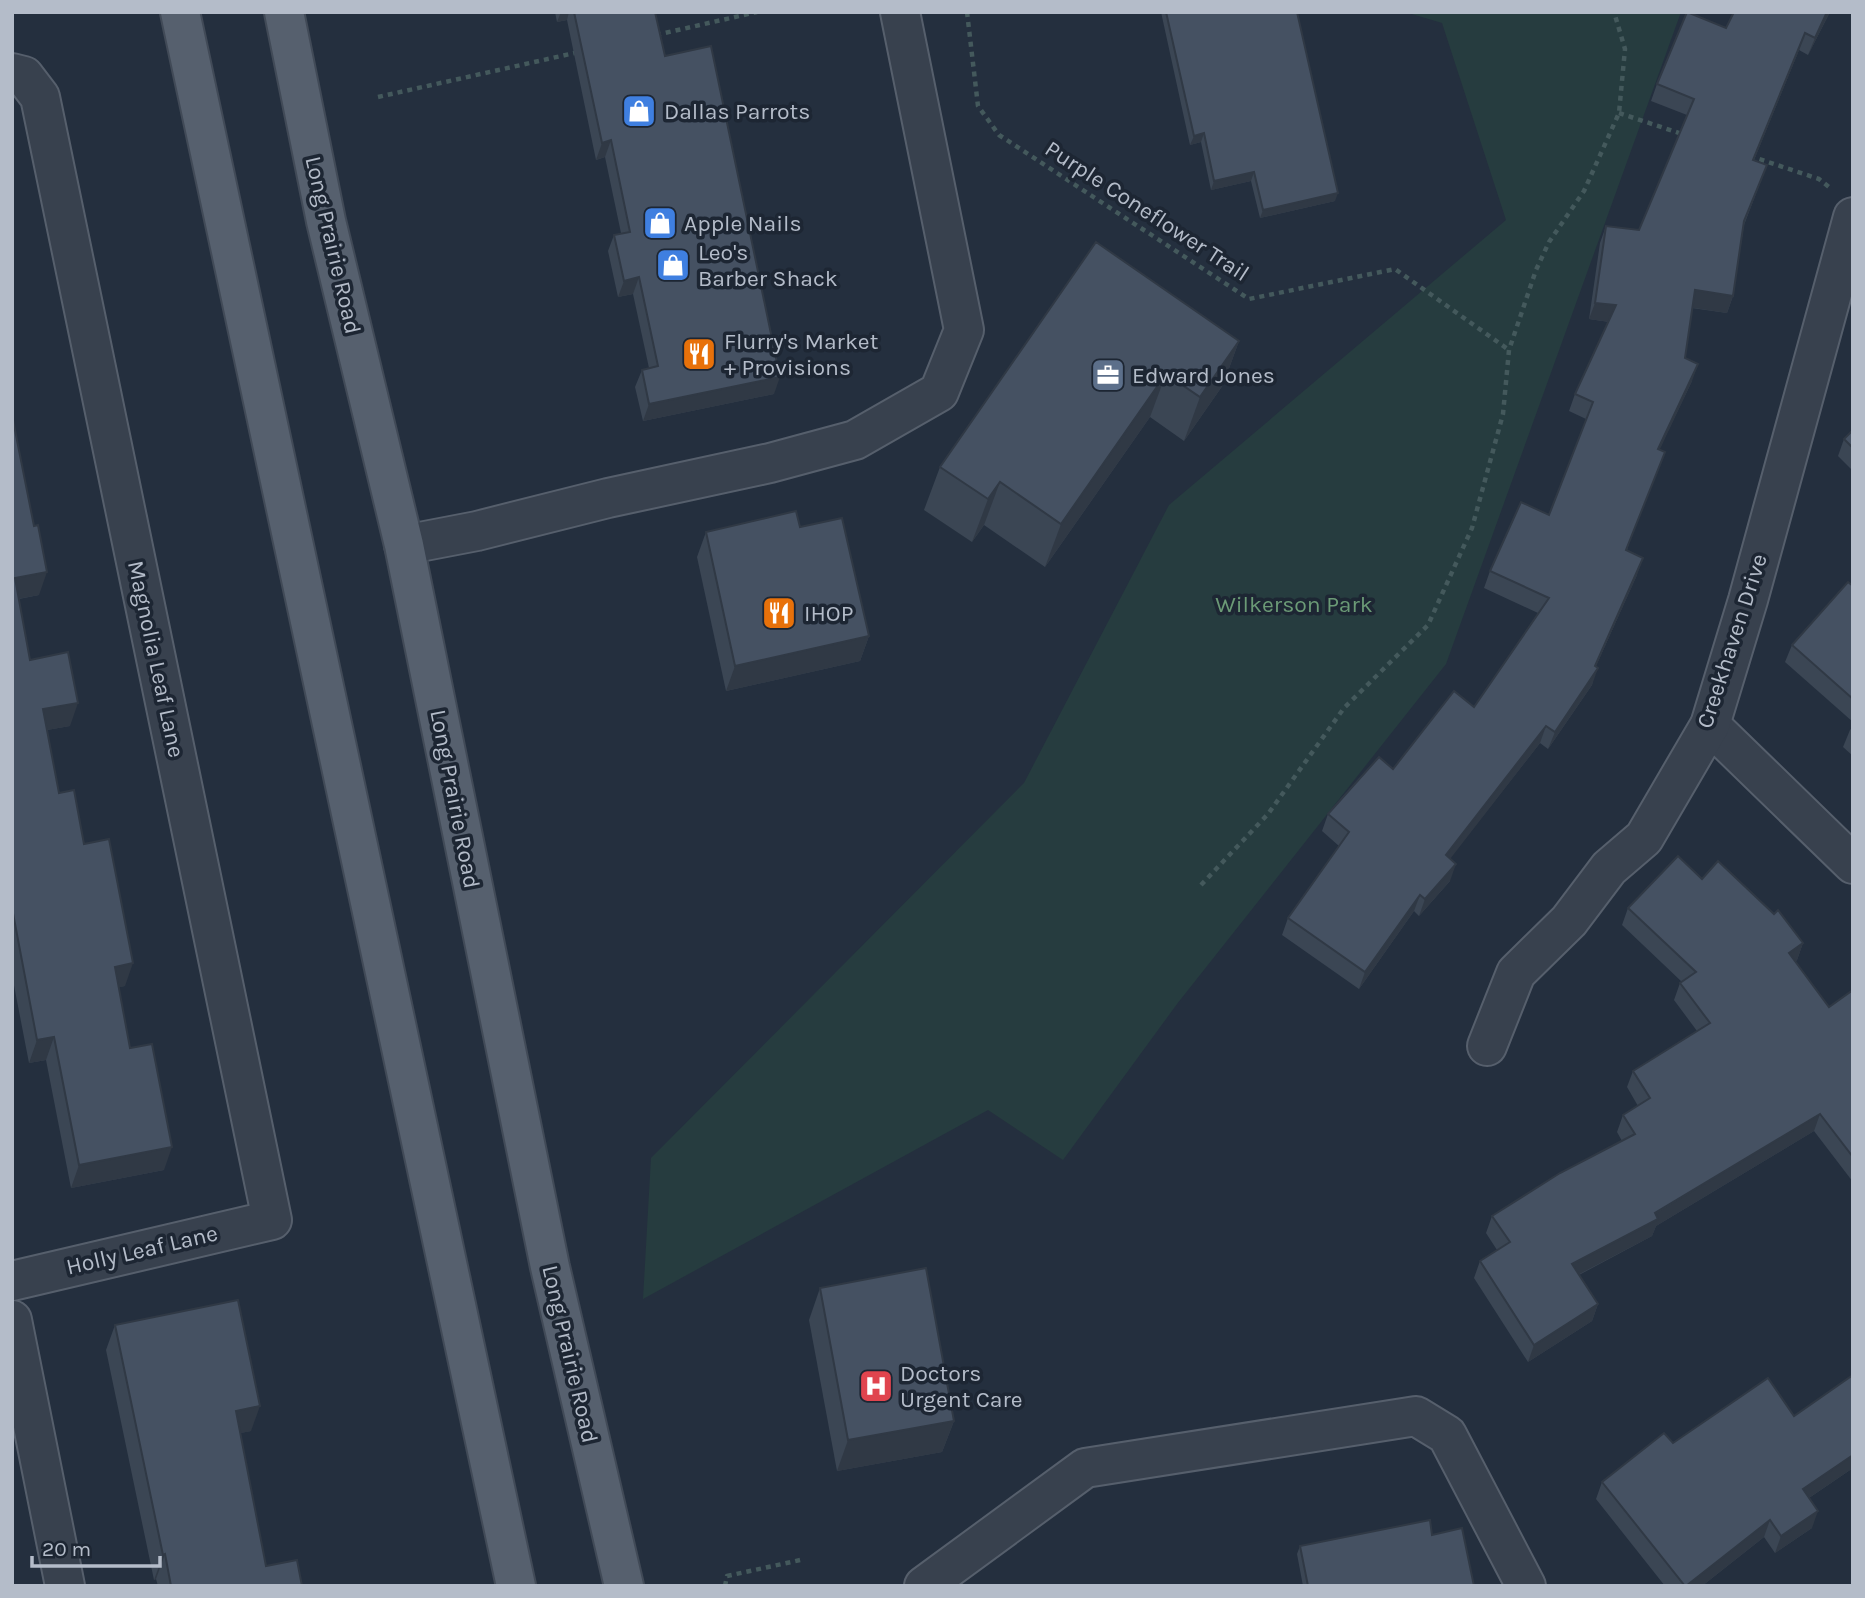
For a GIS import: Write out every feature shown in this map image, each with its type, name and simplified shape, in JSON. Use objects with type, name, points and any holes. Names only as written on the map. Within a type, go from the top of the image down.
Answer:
[{"type":"main road","points":[[180,12],[516,1586]]},
{"type":"main road","name":"Long Prairie Road","points":[[284,12],[326,221],[404,545],[550,1267],[624,1586]]},
{"type":"street","points":[[404,545],[477,531],[608,498],[771,463],[855,440],[939,392],[964,330],[900,12]]},
{"type":"street","name":"Magnolia Leaf Lane","points":[[26,85],[272,1220]]},
{"type":"street","name":"Creekhaven Drive","points":[[1487,1046],[1516,973],[1569,921],[1609,868],[1644,838],[1710,725],[1751,587],[1844,204]]},
{"type":"street","points":[[1710,725],[1853,864]]},
{"type":"street","name":"Holly Leaf Lane","points":[[12,1281],[272,1220]]},
{"type":"street","points":[[12,1320],[65,1586]]},
{"type":"street","points":[[924,1586],[1085,1468],[1416,1416],[1447,1435],[1526,1586]]},
{"type":"path","points":[[652,36],[757,12]]},
{"type":"path","name":"Purple Coneflower Trail","points":[[967,12],[978,106],[999,135],[1249,299],[1395,270],[1509,350]]},
{"type":"path","points":[[1200,885],[1268,814],[1345,708],[1428,625],[1472,528],[1503,414],[1509,350],[1540,260],[1584,191],[1619,113],[1625,49],[1614,12]]},
{"type":"path","points":[[378,97],[586,51]]},
{"type":"path","points":[[1619,113],[1686,135]]},
{"type":"path","points":[[1739,153],[1819,179],[1844,204]]},
{"type":"path","points":[[725,1586],[727,1576],[806,1559]]},
{"type":"green space","name":"Wilkerson Park","points":[[1405,12],[1681,12],[1446,664],[1177,1004],[1063,1160],[988,1110],[643,1299],[651,1158],[1024,783],[1169,505],[1506,220],[1442,23]]},
{"type":"building","points":[[574,12],[655,12],[665,56],[711,46],[780,377],[649,404],[642,370],[658,366],[639,277],[624,281],[614,235],[630,232],[611,140],[602,143]]},
{"type":"building","points":[[1166,12],[1297,12],[1338,193],[1263,210],[1254,172],[1214,181],[1204,133],[1194,136]]},
{"type":"building","points":[[1687,12],[1726,28],[1734,12],[1827,12],[1815,38],[1805,33],[1753,160],[1767,165],[1744,221],[1733,296],[1695,290],[1685,358],[1698,364],[1658,449],[1665,452],[1626,550],[1643,558],[1595,666],[1598,668],[1555,732],[1546,726],[1446,855],[1456,864],[1425,899],[1420,895],[1365,972],[1288,918],[1349,832],[1328,814],[1379,757],[1393,769],[1454,691],[1474,707],[1549,598],[1490,571],[1521,502],[1549,515],[1593,402],[1575,394],[1616,305],[1595,303],[1606,226],[1639,230],[1694,99],[1657,84]]},
{"type":"building","points":[[1096,242],[1239,341],[1200,397],[1166,374],[1061,524],[1000,482],[988,499],[940,467]]},
{"type":"building","points":[[12,415],[34,526],[38,525],[47,572],[15,578],[30,660],[68,652],[78,703],[43,709],[59,793],[74,790],[84,844],[109,839],[133,963],[115,967],[130,1048],[152,1044],[172,1147],[79,1165],[54,1037],[37,1040],[12,908]]},
{"type":"building","points":[[1853,430],[1853,448],[1844,439]]},
{"type":"building","points":[[796,511],[800,527],[842,518],[869,636],[735,666],[706,532]]},
{"type":"building","points":[[1848,582],[1853,586],[1853,699],[1792,645]]},
{"type":"building","points":[[1678,856],[1702,879],[1718,861],[1774,914],[1778,910],[1803,943],[1789,953],[1829,1007],[1853,990],[1853,1157],[1820,1114],[1655,1213],[1658,1219],[1572,1264],[1598,1304],[1534,1345],[1480,1261],[1510,1242],[1492,1216],[1560,1173],[1635,1134],[1623,1115],[1650,1098],[1633,1071],[1710,1023],[1680,983],[1696,972],[1628,908]]},
{"type":"building","name":"Doctors Urgent Care","points":[[926,1268],[954,1421],[848,1440],[820,1288]]},
{"type":"building","points":[[238,1300],[260,1406],[236,1411],[266,1566],[297,1560],[302,1586],[171,1586],[115,1325]]},
{"type":"building","points":[[1853,1375],[1853,1455],[1803,1489],[1818,1511],[1781,1536],[1770,1520],[1686,1586],[1602,1482],[1664,1433],[1673,1443],[1768,1378],[1794,1416]]},
{"type":"building","points":[[1430,1520],[1432,1535],[1462,1528],[1474,1586],[1308,1586],[1300,1546]]},
{"type":"place","name":"Dallas Parrots","points":[[639,111]]},
{"type":"place","name":"Apple Nails","points":[[660,223]]},
{"type":"place","name":"Leo's Barber Shack","points":[[673,265]]},
{"type":"place","name":"Flurry's Market + Provisions","points":[[699,354]]},
{"type":"place","name":"Edward Jones","points":[[1108,375]]},
{"type":"place","name":"IHOP","points":[[779,613]]},
{"type":"place","name":"Doctors Urgent Care","points":[[876,1386]]}]
